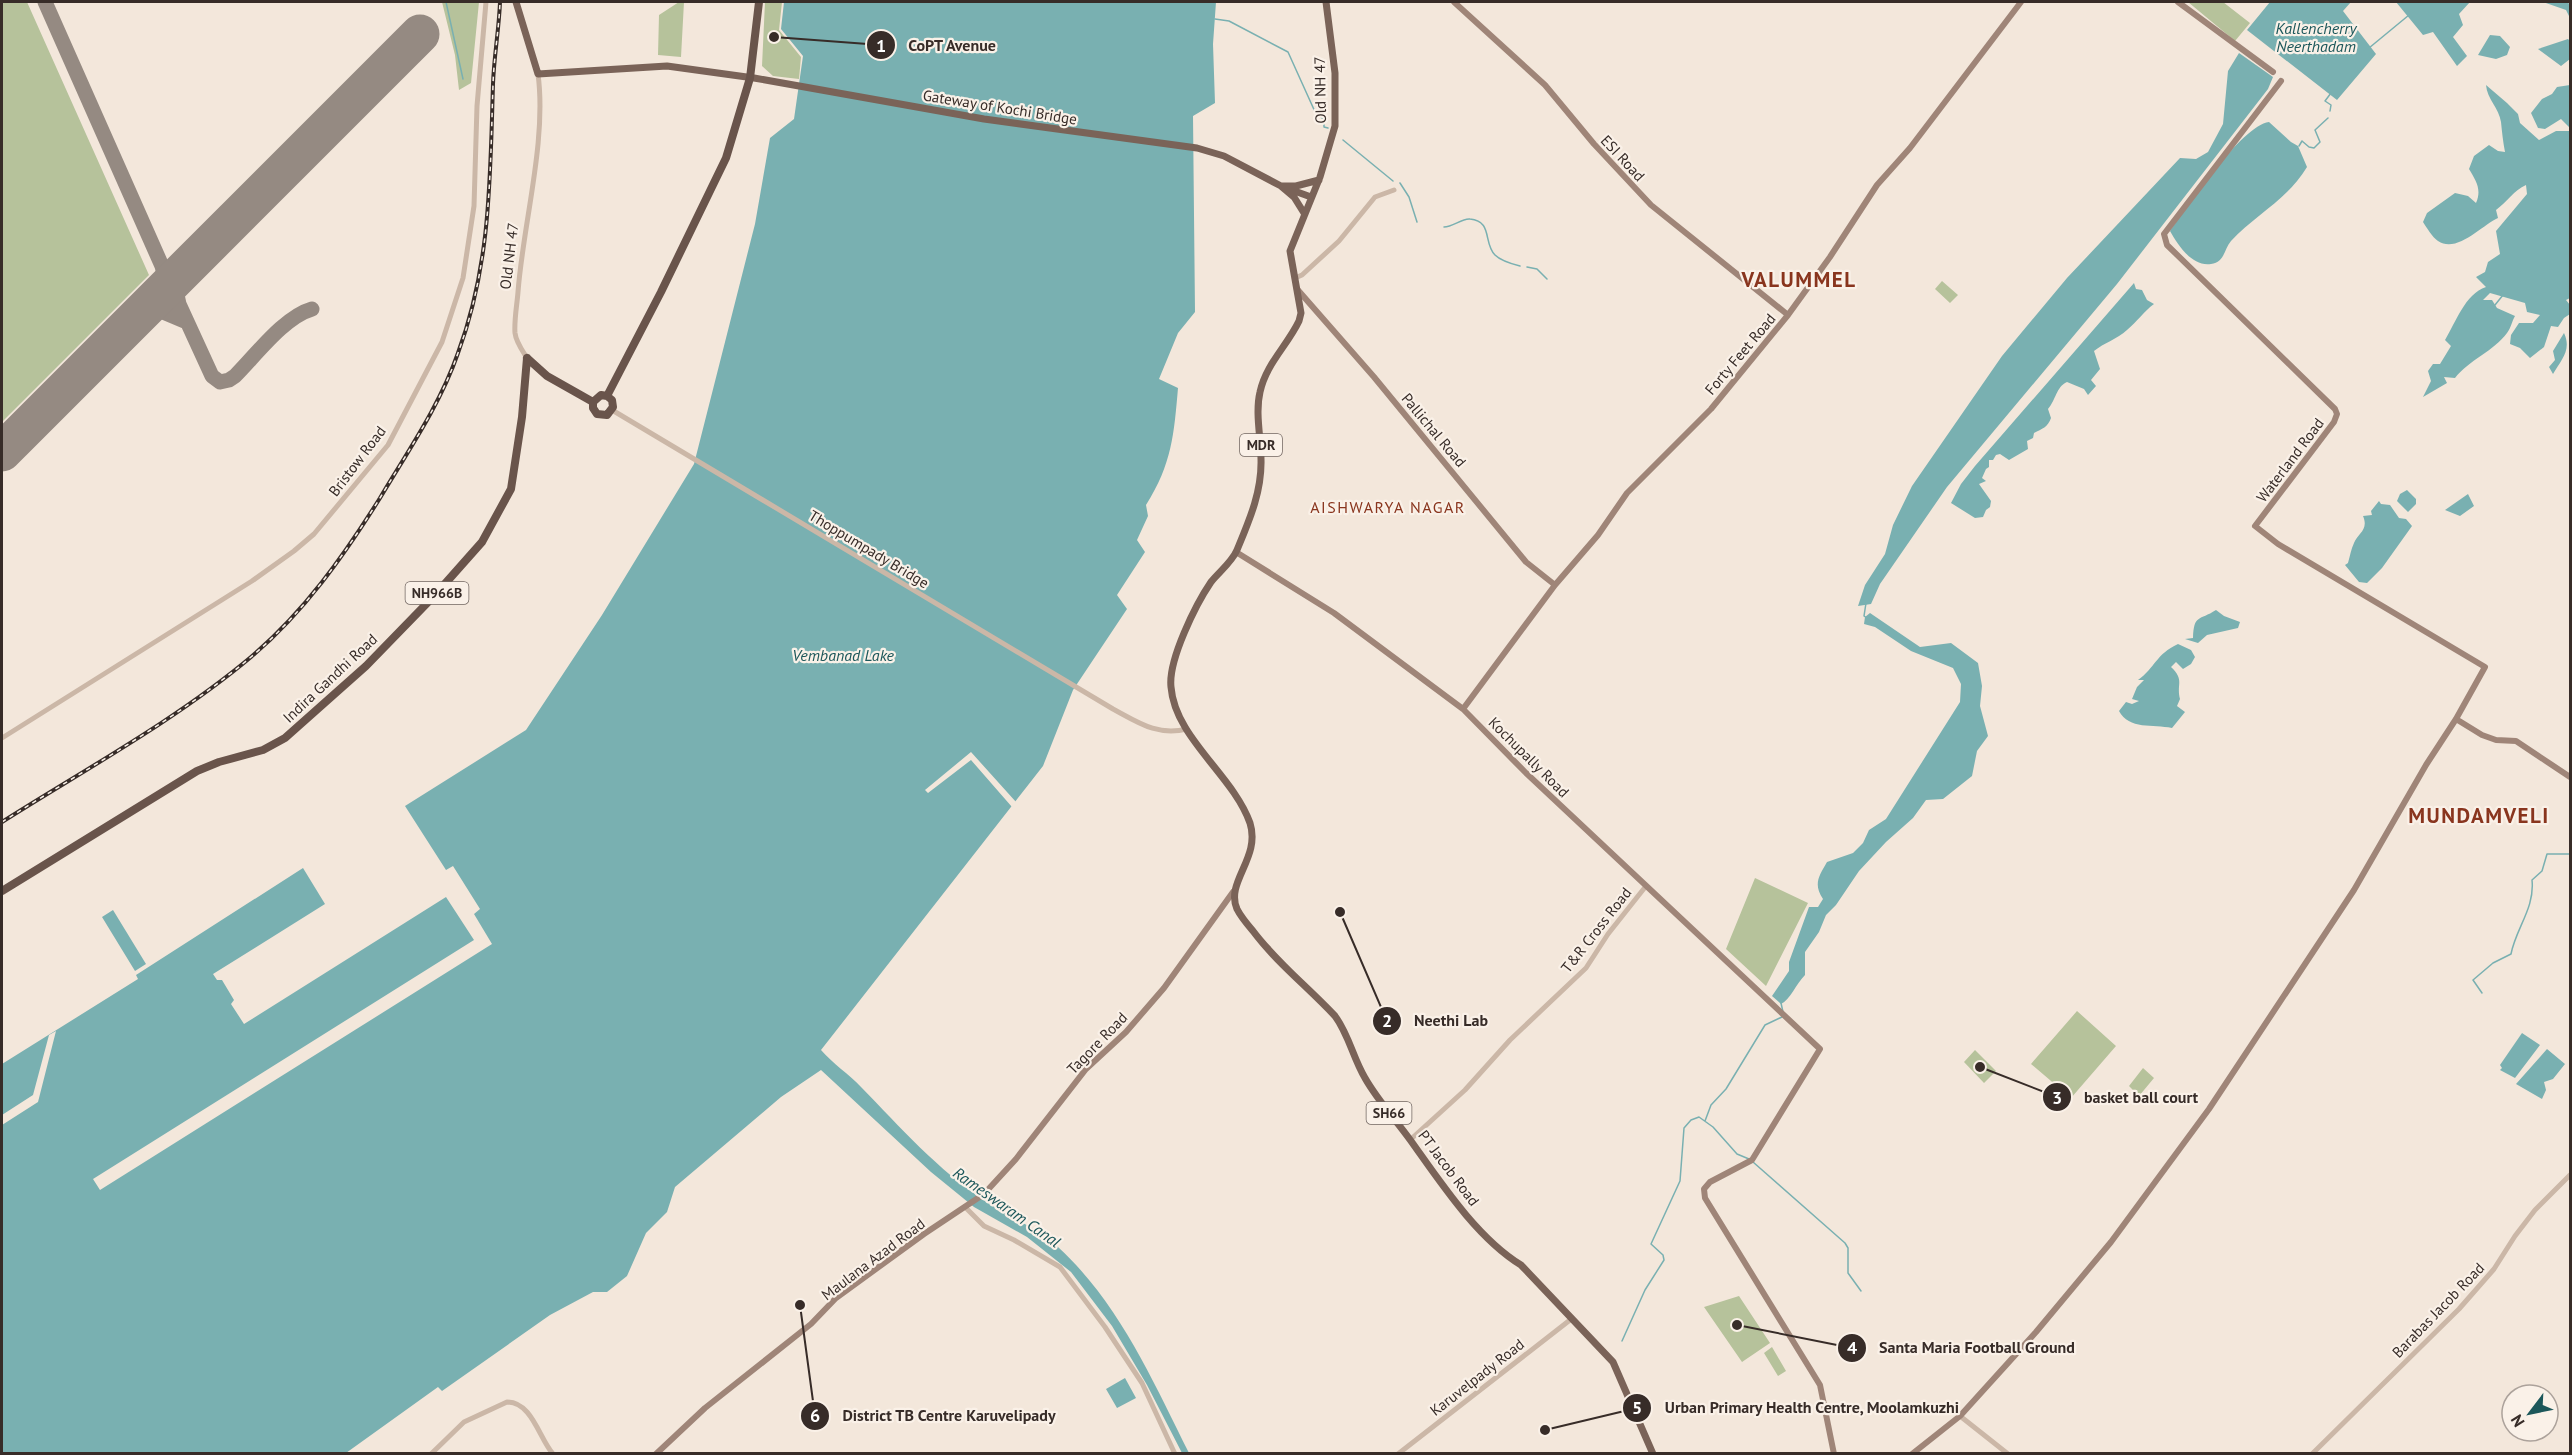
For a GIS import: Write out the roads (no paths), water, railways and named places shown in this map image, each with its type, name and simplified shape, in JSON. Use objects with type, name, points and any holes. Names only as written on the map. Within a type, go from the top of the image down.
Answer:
[{"type":"highway","points":[[608,396],[726,158],[750,78],[759,2]]},
{"type":"highway","name":"Old NH 47","points":[[527,358],[547,375],[593,402]]},
{"type":"highway","name":"Indira Gandhi Road","points":[[2,891],[197,771],[219,762],[262,750],[285,738],[366,666],[475,551],[498,516],[511,489],[522,417],[527,358]]},
{"type":"highway","points":[[601,395],[608,396],[612,400],[612,410],[607,415],[600,415],[593,408],[593,402],[601,395]]},
{"type":"main road","name":"Old NH 47","points":[[516,2],[538,74]]},
{"type":"main road","name":"Old NH 47","points":[[1319,180],[1335,126],[1335,73],[1326,2]]},
{"type":"main road","name":"ESI Road","points":[[1454,2],[1545,85],[1594,144],[1651,205],[1788,315]]},
{"type":"main road","name":"Forty Feet Road","points":[[1463,709],[1555,585],[1598,535],[1627,493],[1711,408],[1788,315],[1830,257],[1877,185],[1910,148],[2021,2]]},
{"type":"main road","points":[[2178,2],[2273,72]]},
{"type":"main road","points":[[538,74],[667,66],[750,78]]},
{"type":"main road","name":"Gateway of Kochi Bridge","points":[[750,78],[984,119],[1197,148],[1224,156],[1281,186]]},
{"type":"main road","name":"Waterland Road","points":[[2281,81],[2166,229],[2164,239],[2167,245],[2335,409],[2337,414],[2334,422],[2255,526],[2278,544],[2485,667],[2456,719]]},
{"type":"main road","points":[[1281,186],[1296,186],[1319,180]]},
{"type":"main road","name":"MDR","points":[[1233,892],[1248,862],[1253,837],[1249,822],[1214,765],[1187,729],[1175,707],[1170,685],[1176,659],[1194,613],[1207,590],[1236,552],[1260,489],[1262,462],[1259,393],[1274,358],[1299,321],[1301,313],[1290,251],[1319,180]]},
{"type":"main road","points":[[1281,186],[1311,197]]},
{"type":"main road","points":[[1281,186],[1294,197],[1304,213]]},
{"type":"main road","name":"Pallichal Road","points":[[1297,289],[1374,377],[1526,562],[1555,585]]},
{"type":"main road","name":"Kochupally Road","points":[[1236,552],[1334,613],[1463,709],[1526,773],[1820,1049],[1751,1160],[1710,1182],[1704,1190],[1705,1198],[1820,1386],[1834,1454]]},
{"type":"main road","points":[[1912,1454],[1960,1416],[2036,1332],[2111,1242],[2209,1109],[2354,890],[2426,765],[2456,719],[2482,735],[2496,740],[2516,741],[2571,777]]},
{"type":"main road","name":"PT Jacob Road","points":[[1233,892],[1236,908],[1271,954],[1317,997],[1341,1025],[1368,1084],[1441,1185],[1613,1362],[1653,1454]]},
{"type":"main road","name":"Tagore Road","points":[[968,1206],[982,1195],[1016,1159],[1086,1069],[1126,1032],[1164,988],[1233,892]]},
{"type":"main road","name":"Maulana Azad Road","points":[[656,1454],[705,1408],[811,1324],[836,1298],[968,1206]]},
{"type":"street","name":"Bristow Road","points":[[2,738],[278,563],[314,534],[388,445],[442,342],[463,279],[474,206],[477,106],[486,2]]},
{"type":"street","name":"Old NH 47","points":[[527,358],[520,349],[515,334],[519,273],[539,130],[541,94],[538,74]]},
{"type":"street","points":[[1295,278],[1302,275],[1339,241],[1375,197],[1394,190]]},
{"type":"street","name":"Thoppumpady Bridge","points":[[612,410],[1113,709],[1157,731],[1173,733],[1187,729]]},
{"type":"street","name":"T&R Cross Road","points":[[1410,1140],[1465,1090],[1510,1040],[1586,968],[1608,934],[1646,886]]},
{"type":"street","name":"Barabas Jacob Road","points":[[2312,1454],[2459,1309],[2494,1269],[2535,1210],[2571,1175]]},
{"type":"street","points":[[968,1206],[984,1226],[1060,1267],[1105,1327],[1142,1383],[1175,1454]]},
{"type":"street","name":"Karuvelpady Road","points":[[1398,1454],[1570,1320]]},
{"type":"street","points":[[431,1454],[464,1422],[507,1402],[514,1402],[533,1419],[553,1454]]},
{"type":"street","points":[[1960,1416],[2008,1454]]},
{"type":"water","name":"Vembanad Lake","points":[[784,2],[1216,2],[1213,44],[1215,103],[1193,116],[1195,312],[1178,333],[1159,379],[1178,388],[1173,434],[1161,476],[1146,505],[1148,516],[1137,540],[1145,552],[1117,595],[1127,609],[1073,690],[1043,766],[821,1050],[951,1176],[994,1207],[1050,1240],[1080,1269],[1117,1318],[1133,1344],[1189,1453],[1182,1453],[1147,1385],[1112,1326],[1071,1272],[1027,1237],[974,1207],[931,1172],[821,1070],[781,1097],[675,1187],[667,1212],[646,1233],[627,1276],[607,1292],[593,1292],[550,1315],[442,1391],[438,1387],[346,1453],[2,1454],[2,1064],[138,979],[136,975],[303,868],[325,904],[213,974],[217,980],[222,980],[234,1000],[231,1004],[244,1024],[446,897],[474,940],[93,1179],[100,1190],[492,944],[474,914],[480,909],[453,866],[446,870],[405,806],[526,730],[602,615],[694,464],[755,224],[770,138],[794,119],[803,56],[781,29]]},
{"type":"water","name":"Kallencherry Neerthadam","points":[[2270,2],[2351,2],[2343,11],[2376,54],[2337,100],[2247,30]]},
{"type":"water","name":"Kallencherry Neerthadam","points":[[2396,2],[2470,2],[2459,14],[2463,25],[2453,37],[2467,56],[2457,66],[2433,32],[2423,35]]},
{"type":"water","points":[[2543,2],[2570,4],[2570,18],[2566,10]]},
{"type":"water","points":[[2490,35],[2500,36],[2510,47],[2507,55],[2496,59],[2478,55]]},
{"type":"water","points":[[2568,39],[2570,59],[2561,66],[2538,49]]},
{"type":"water","points":[[2239,53],[2273,77],[2268,89],[2117,284],[1947,487],[1880,584],[1871,604],[1858,606],[1865,585],[1885,554],[1893,525],[1912,486],[2002,356],[2067,278],[2180,158],[2196,159],[2208,152],[2223,124],[2228,71]]},
{"type":"water","points":[[2486,85],[2518,114],[2520,123],[2539,140],[2556,131],[2570,131],[2570,298],[2566,300],[2570,305],[2570,314],[2558,327],[2551,326],[2544,347],[2530,358],[2520,348],[2510,344],[2511,335],[2519,323],[2533,323],[2540,315],[2527,312],[2525,303],[2490,293],[2483,300],[2492,300],[2497,308],[2515,316],[2508,331],[2502,339],[2455,378],[2444,377],[2447,383],[2423,397],[2431,381],[2428,371],[2433,364],[2440,364],[2451,346],[2445,340],[2457,317],[2472,296],[2486,287],[2476,277],[2485,272],[2488,262],[2500,254],[2496,231],[2527,194],[2526,185],[2496,210],[2498,218],[2469,237],[2453,244],[2438,241],[2423,222],[2427,213],[2455,193],[2468,196],[2476,203],[2478,189],[2469,169],[2474,156],[2489,145],[2498,151],[2505,152],[2500,117],[2488,95]]},
{"type":"water","points":[[2570,85],[2570,128],[2561,119],[2545,129],[2538,128],[2531,113],[2542,99],[2552,94],[2557,87]]},
{"type":"water","points":[[2269,122],[2298,146],[2307,167],[2281,198],[2231,241],[2219,261],[2204,264],[2192,259],[2181,248],[2170,231],[2230,152],[2257,127]]},
{"type":"water","points":[[2134,283],[2136,289],[2142,290],[2147,300],[2154,304],[2131,327],[2094,351],[2100,369],[2091,380],[2096,386],[2088,395],[2084,389],[2067,382],[2063,384],[2048,409],[2050,421],[2027,441],[2028,449],[2009,460],[2000,454],[1996,455],[1993,460],[1989,460],[1989,467],[1982,478],[1986,481],[1979,484],[1991,501],[1983,517],[1975,518],[1951,503],[1961,484],[1975,466]]},
{"type":"water","points":[[2564,333],[2566,350],[2553,374],[2549,367],[2555,360],[2553,351]]},
{"type":"water","points":[[2407,490],[2416,499],[2416,504],[2408,512],[2397,501],[2400,494]]},
{"type":"water","points":[[2468,494],[2474,506],[2460,516],[2445,510]]},
{"type":"water","points":[[2379,501],[2381,504],[2390,505],[2399,518],[2406,519],[2412,526],[2382,568],[2367,583],[2359,582],[2345,565],[2348,563],[2354,543],[2364,528],[2363,516],[2372,515],[2371,511]]},
{"type":"water","points":[[2216,610],[2240,622],[2238,628],[2207,635],[2198,643],[2185,639],[2193,638],[2198,619]]},
{"type":"water","points":[[1870,613],[1920,647],[1951,643],[1978,663],[1982,686],[1980,706],[1988,736],[1977,751],[1972,776],[1943,799],[1926,800],[1913,818],[1859,871],[1836,905],[1826,915],[1819,932],[1805,952],[1805,975],[1781,1004],[1772,996],[1789,971],[1789,962],[1809,907],[1818,907],[1823,899],[1818,884],[1827,862],[1853,853],[1863,843],[1869,830],[1886,819],[1960,702],[1961,684],[1953,668],[1911,651],[1875,627],[1864,624],[1865,617]]},
{"type":"water","points":[[2178,644],[2191,650],[2195,657],[2191,664],[2183,669],[2176,662],[2171,667],[2179,679],[2180,699],[2177,706],[2185,712],[2172,728],[2135,724],[2123,717],[2119,711],[2126,702],[2132,704],[2139,701],[2132,699],[2137,687],[2144,680],[2138,680],[2165,652]]},
{"type":"water","points":[[113,910],[146,964],[135,971],[102,917]]},
{"type":"water","points":[[2522,1033],[2540,1045],[2515,1078],[2500,1070],[2502,1068],[2500,1065]]},
{"type":"water","points":[[2547,1049],[2565,1064],[2553,1079],[2544,1082],[2546,1090],[2542,1099],[2516,1084]]},
{"type":"water","points":[[1125,1378],[1136,1398],[1117,1408],[1106,1389]]},
{"type":"waterway","points":[[446,2],[463,79]]},
{"type":"waterway","points":[[2369,48],[2409,15]]},
{"type":"waterway","points":[[1215,19],[1229,21],[1288,52],[1316,114],[1324,119],[1324,127],[1328,128]]},
{"type":"waterway","points":[[2330,111],[2331,105],[2325,101],[2331,93]]},
{"type":"waterway","points":[[2299,146],[2302,141],[2314,148],[2320,142],[2315,130],[2328,118]]},
{"type":"waterway","points":[[1343,140],[1393,181]]},
{"type":"waterway","points":[[1400,183],[1409,197],[1417,222]]},
{"type":"waterway","points":[[1444,227],[1467,219],[1477,221],[1485,228],[1489,245],[1495,255],[1503,261],[1520,266]]},
{"type":"waterway","points":[[1527,267],[1537,269],[1547,279]]},
{"type":"waterway","points":[[2495,305],[2503,295]]},
{"type":"waterway","points":[[1866,603],[1864,616],[1867,618]]},
{"type":"waterway","points":[[2482,993],[2473,980],[2493,963],[2511,954],[2531,900],[2532,880],[2542,871],[2547,854],[2570,854]]},
{"type":"waterway","points":[[1781,1003],[1783,1012]]},
{"type":"waterway","points":[[1705,1121],[1711,1105],[1726,1089],[1765,1025],[1782,1017]]},
{"type":"waterway","points":[[1622,1341],[1645,1290],[1664,1260],[1663,1255],[1651,1244],[1680,1181],[1684,1128],[1691,1120],[1699,1117],[1713,1127],[1737,1154],[1749,1159]]},
{"type":"waterway","points":[[1753,1162],[1845,1243],[1848,1248],[1848,1273],[1861,1291]]},
{"type":"railway","points":[[2,822],[129,744],[192,702],[270,640],[322,583],[366,520],[412,445],[451,372],[469,320],[477,286],[487,220],[500,2]]},
{"type":"place","name":"CoPT Avenue","points":[[774,37]]},
{"type":"place","name":"Neethi Lab","points":[[1340,912]]},
{"type":"place","name":"basket ball court","points":[[1980,1067]]},
{"type":"place","name":"District TB Centre Karuvelipady","points":[[800,1305]]},
{"type":"place","name":"Santa Maria Football Ground","points":[[1737,1325]]},
{"type":"place","name":"Urban Primary Health Centre, Moolamkuzhi","points":[[1545,1430]]},
{"type":"district","name":"VALUMMEL","points":[[1799,279]]},
{"type":"district","name":"AISHWARYA NAGAR","points":[[1388,507]]},
{"type":"district","name":"MUNDAMVELI","points":[[2479,815]]},
{"type":"water label","name":"Rameswaram Canal","points":[[1007,1207]]}]
